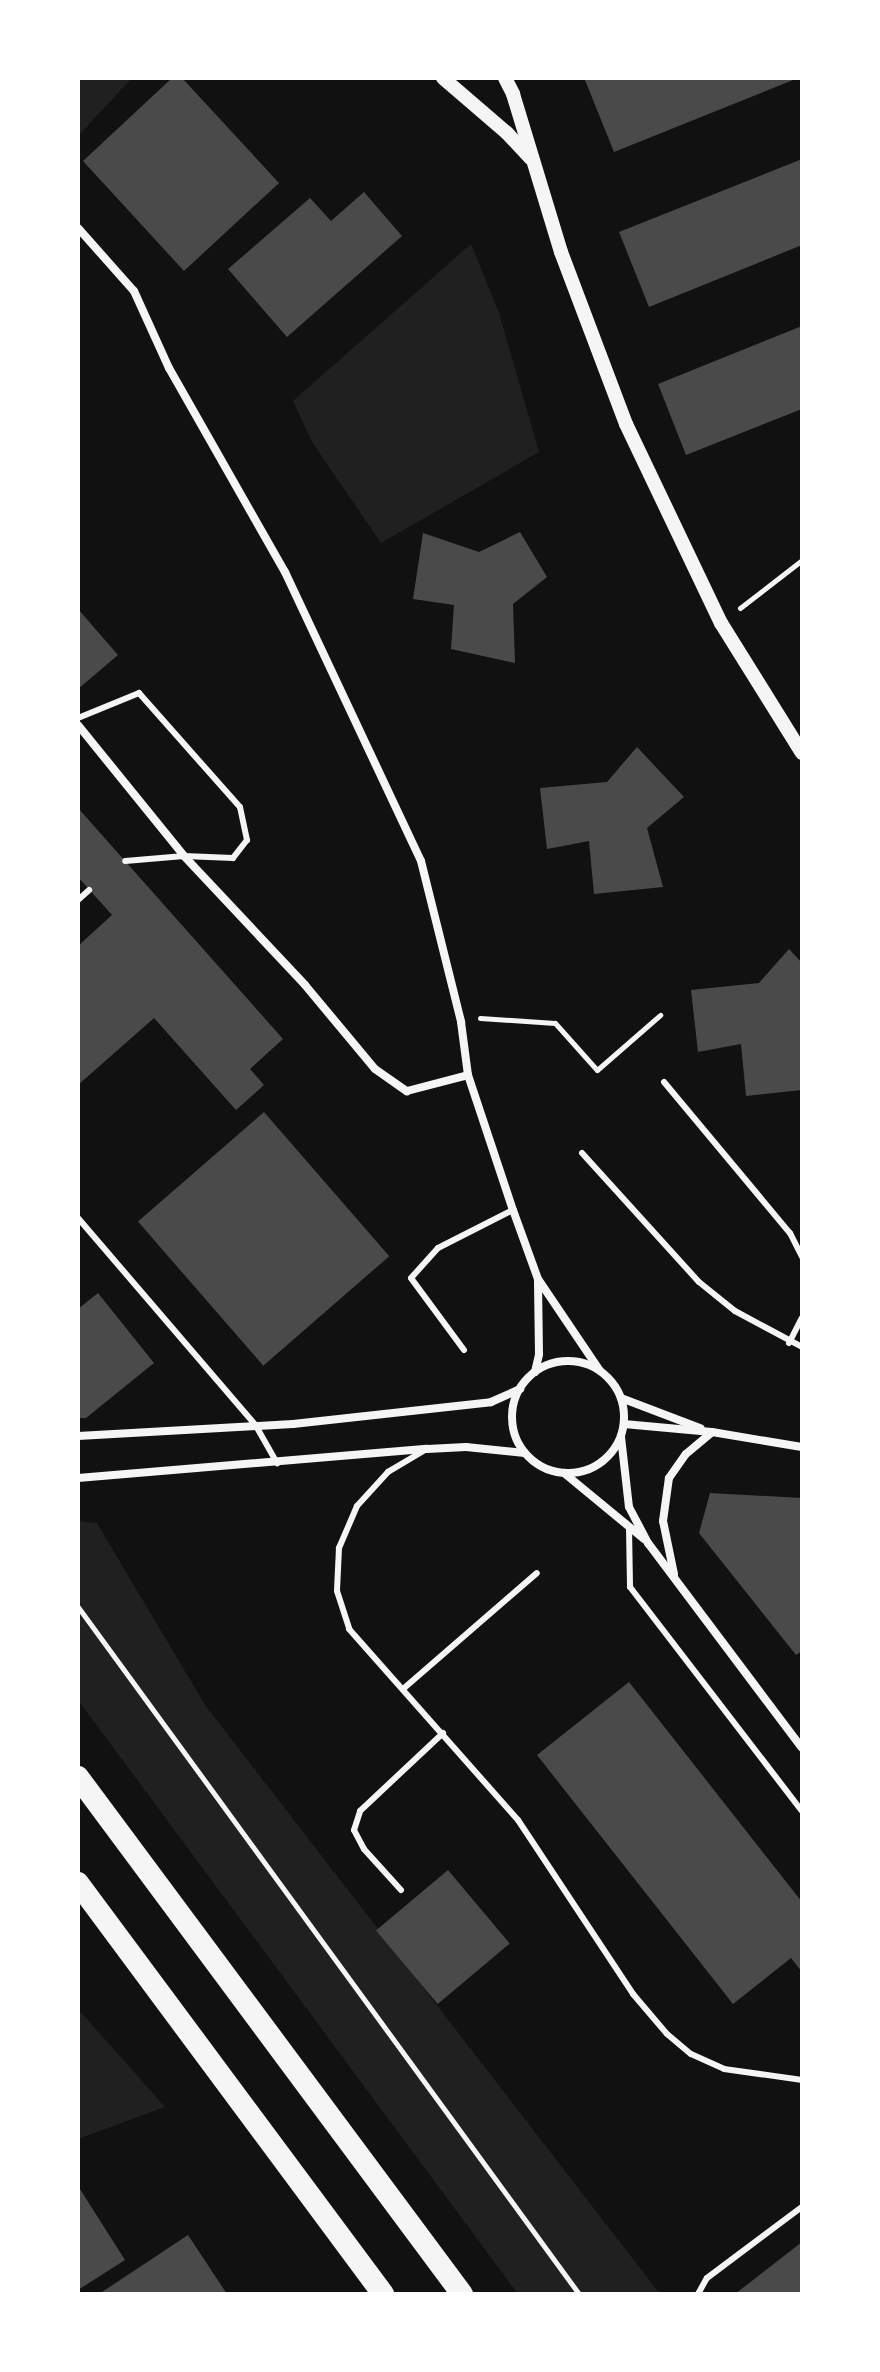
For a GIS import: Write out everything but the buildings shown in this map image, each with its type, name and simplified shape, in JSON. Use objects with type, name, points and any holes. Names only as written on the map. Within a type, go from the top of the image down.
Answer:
[{"type":"highway","points":[[78,1777],[462,2294]]},
{"type":"highway","points":[[78,1883],[383,2294]]},
{"type":"street","points":[[443,78],[507,133],[534,162]]},
{"type":"street","points":[[505,78],[513,94],[561,252],[626,424],[721,623],[802,753]]},
{"type":"street","points":[[78,228],[134,291],[169,368],[285,572],[421,861],[461,1022],[468,1075],[538,1279],[621,1398],[624,1424],[612,1453],[598,1464],[564,1473],[549,1470],[525,1453],[516,1438],[513,1405],[520,1389],[535,1372],[550,1364],[567,1361],[600,1371]]},
{"type":"street","points":[[78,725],[184,856],[305,985],[375,1069],[407,1091],[468,1075]]},
{"type":"street","points":[[535,1372],[539,1354],[538,1279]]},
{"type":"street","points":[[78,1436],[256,1426],[491,1402],[520,1389]]},
{"type":"street","points":[[621,1398],[712,1432]]},
{"type":"street","points":[[624,1424],[712,1432],[802,1447]]},
{"type":"street","points":[[675,1579],[663,1521],[669,1478],[686,1454],[712,1432]]},
{"type":"street","points":[[621,1437],[629,1507],[648,1543],[802,1748]]},
{"type":"street","points":[[78,1478],[427,1449],[466,1447],[525,1453]]},
{"type":"street","points":[[564,1473],[648,1543]]},
{"type":"lane","points":[[78,718],[139,693],[240,807],[247,840],[233,858],[184,856],[125,861]]},
{"type":"lane","points":[[78,900],[89,890]]},
{"type":"lane","points":[[664,1082],[790,1233],[802,1257]]},
{"type":"lane","points":[[582,1153],[699,1282],[735,1311],[789,1343],[802,1347]]},
{"type":"lane","points":[[464,1350],[411,1278],[438,1248],[513,1210]]},
{"type":"lane","points":[[78,1218],[256,1426],[277,1463]]},
{"type":"lane","points":[[789,1343],[802,1318]]},
{"type":"lane","points":[[427,1449],[388,1472],[357,1506],[339,1548],[337,1591],[349,1629],[518,1820],[633,1994],[667,2034],[691,2054],[724,2069],[802,2080]]},
{"type":"lane","points":[[629,1528],[630,1587],[802,1811]]},
{"type":"lane","points":[[403,1689],[537,1573]]},
{"type":"lane","points":[[401,1890],[364,1849],[354,1830],[360,1811],[443,1733]]},
{"type":"lane","points":[[698,2294],[707,2278],[802,2207]]},
{"type":"path","points":[[721,623],[802,560]]},
{"type":"path","points":[[478,1018],[555,1023],[597,1070],[660,1015]]},
{"type":"path","points":[[78,1607],[579,2294]]},
{"type":"shaded area","points":[[78,78],[132,78],[78,136]]},
{"type":"shaded area","points":[[471,244],[499,313],[539,452],[381,543],[312,442],[293,401]]},
{"type":"shaded area","points":[[78,1521],[97,1523],[205,1705],[660,2294],[518,2294],[78,1700]]},
{"type":"shaded area","points":[[78,2009],[165,2107],[78,2139]]}]
